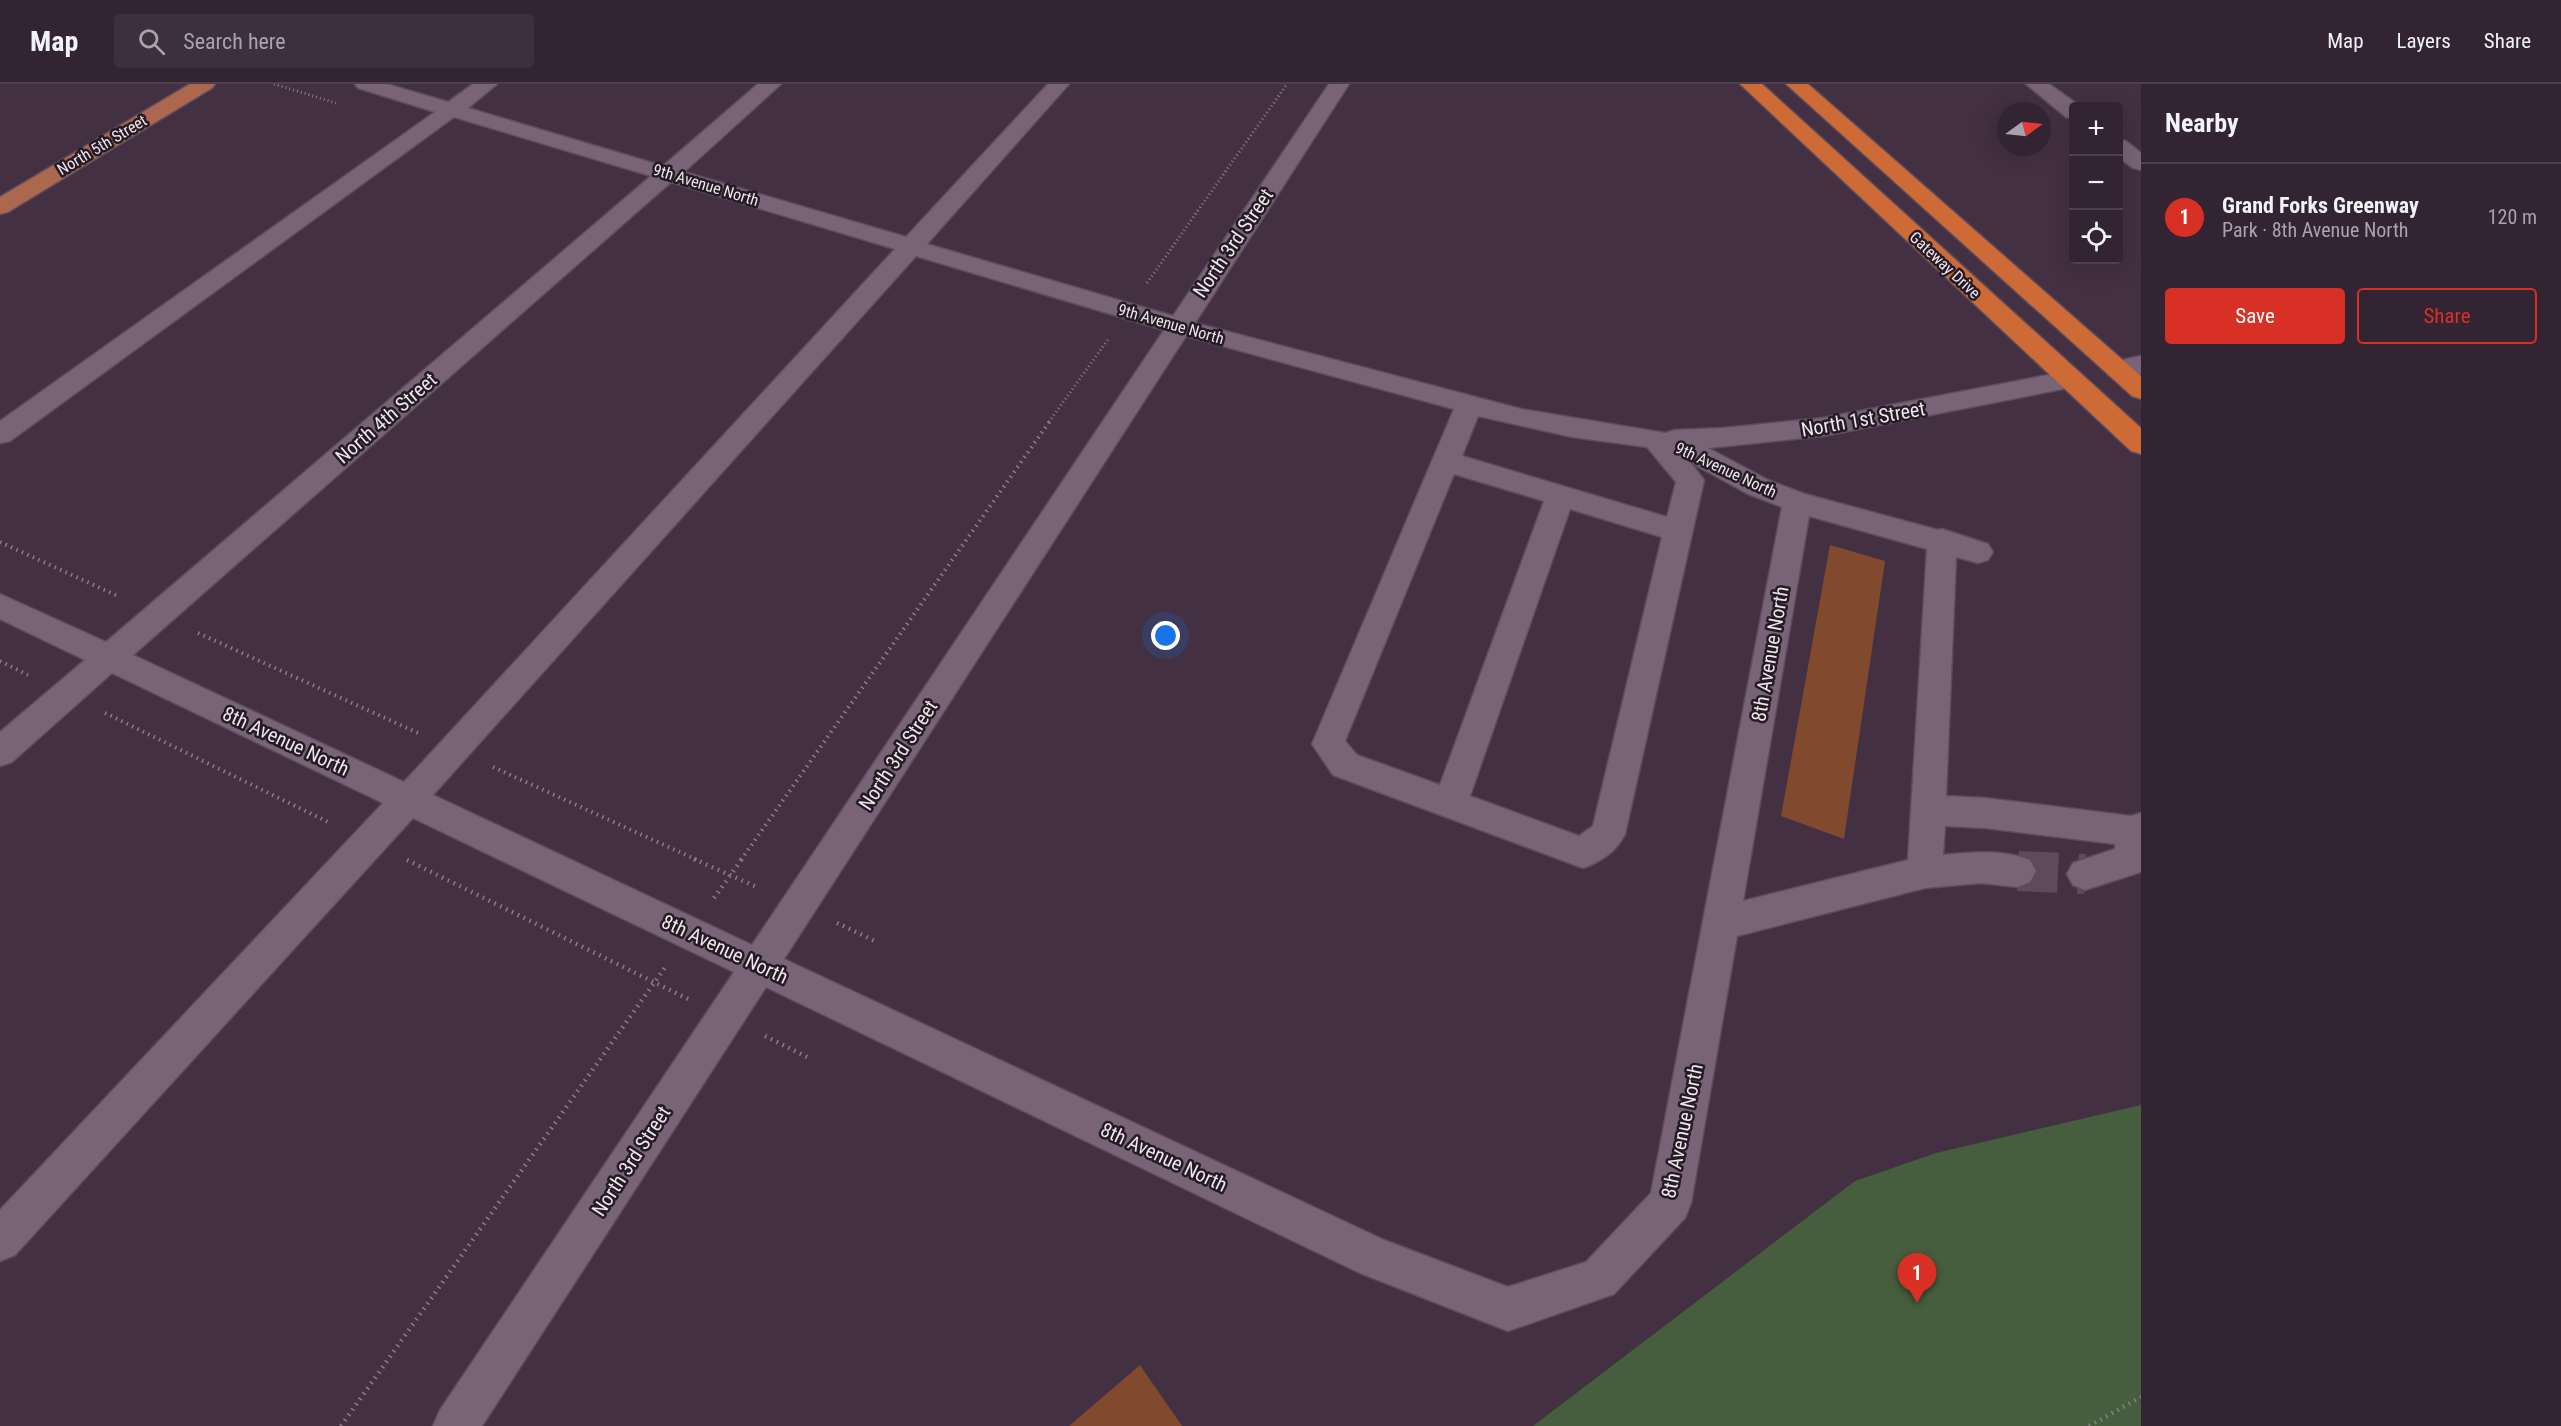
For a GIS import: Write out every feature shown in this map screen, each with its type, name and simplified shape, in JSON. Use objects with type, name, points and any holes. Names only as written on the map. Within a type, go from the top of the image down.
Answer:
[{"type":"highway","name":"Gateway Drive","points":[[1750,84],[2141,444]]},
{"type":"highway","name":"Gateway Drive","points":[[1796,84],[2129,367],[2141,390]]},
{"type":"highway","points":[[2069,380],[2129,367]]},
{"type":"main road","name":"North 5th Street","points":[[0,207],[205,84]]},
{"type":"street","name":"9th Avenue North","points":[[365,84],[1178,326],[1469,405],[1572,428],[1655,439],[1703,456],[1758,487],[1797,502],[1942,540],[1978,552]]},
{"type":"street","points":[[0,434],[487,84]]},
{"type":"street","name":"North 4th Street","points":[[0,752],[771,84]]},
{"type":"street","points":[[0,1240],[409,799],[1059,84]]},
{"type":"street","name":"North 3rd Street","points":[[456,1426],[1339,84]]},
{"type":"street","points":[[2036,84],[2069,109]]},
{"type":"street","points":[[2123,150],[2141,163]]},
{"type":"street","name":"North 1st Street","points":[[1655,439],[1717,439],[1804,430],[2069,380]]},
{"type":"street","points":[[1469,405],[1328,744],[1345,765],[1583,853],[1608,834],[1690,480],[1655,439]]},
{"type":"street","points":[[1445,461],[1678,531]]},
{"type":"street","points":[[1450,804],[1560,496]]},
{"type":"street","name":"8th Avenue North","points":[[0,606],[1376,1258],[1508,1309],[1599,1279],[1670,1203],[1797,502]]},
{"type":"street","points":[[1925,872],[1942,540]]},
{"type":"street","points":[[1928,810],[1985,813],[2136,830],[2133,859],[2085,874]]},
{"type":"street","points":[[1721,923],[1925,872],[1981,867],[2018,871]]},
{"type":"path","points":[[341,1426],[1287,84]]},
{"type":"path","points":[[2089,1426],[2141,1396]]},
{"type":"green space","points":[[2141,1105],[2141,1426],[1533,1426],[1855,1181],[1936,1153]]},
{"type":"building","points":[[1830,545],[1885,561],[1844,839],[1781,816]]},
{"type":"building","points":[[1140,1365],[1182,1426],[1069,1426]]},
{"type":"tunnel","points":[[2018,871],[2085,874]]},
{"type":"place","name":"Grand Forks Greenway","points":[[1917,1303]]}]
